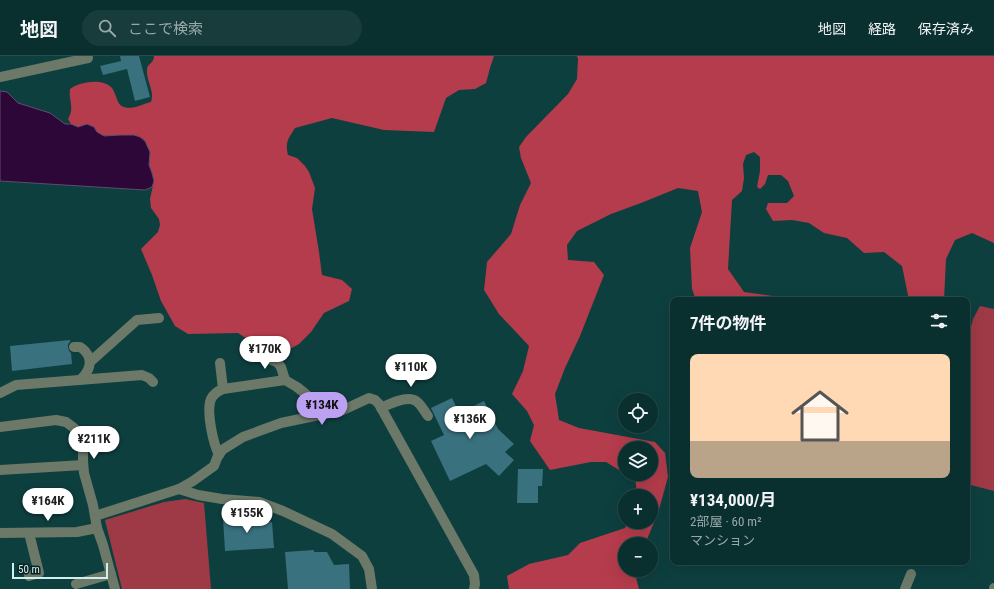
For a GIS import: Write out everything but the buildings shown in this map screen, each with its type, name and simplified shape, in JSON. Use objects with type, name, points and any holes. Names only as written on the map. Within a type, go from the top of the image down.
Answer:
[{"type":"street","points":[[0,77],[88,58]]},
{"type":"street","points":[[90,362],[137,320],[160,318]]},
{"type":"street","points":[[74,347],[84,349],[90,362],[90,368],[80,380]]},
{"type":"street","points":[[252,353],[277,362],[281,367],[285,380]]},
{"type":"street","points":[[220,363],[223,389]]},
{"type":"street","points":[[2,392],[16,385],[142,375],[149,378],[153,382]]},
{"type":"street","points":[[219,455],[214,443],[211,426],[210,404],[212,397],[223,389],[285,380],[314,400],[326,414]]},
{"type":"street","points":[[95,516],[179,489],[214,466],[222,450],[243,437],[281,423],[342,410],[370,398],[379,404],[474,575],[474,589]]},
{"type":"street","points":[[381,408],[391,403],[410,399],[415,400],[428,416]]},
{"type":"street","points":[[0,427],[56,420],[66,422],[74,428],[80,436],[83,445],[84,473],[93,505],[97,528],[116,589]]},
{"type":"street","points":[[0,470],[83,465]]},
{"type":"street","points":[[179,489],[222,499],[259,502],[283,511],[332,534],[362,556],[369,569],[372,589]]},
{"type":"street","points":[[0,533],[77,532],[97,528]]},
{"type":"street","points":[[29,533],[39,573],[29,576]]},
{"type":"street","points":[[76,584],[111,574]]},
{"type":"street","points":[[905,589],[911,574]]},
{"type":"shaded area","points":[[154,56],[494,56],[486,83],[475,89],[459,90],[446,98],[434,132],[384,130],[332,118],[295,128],[288,141],[287,151],[288,155],[297,158],[305,166],[315,188],[312,209],[322,275],[342,280],[352,289],[349,301],[324,313],[311,332],[299,344],[281,354],[255,344],[238,333],[188,334],[175,326],[161,301],[141,249],[158,232],[160,225],[159,219],[151,208],[150,199],[154,181],[149,165],[150,152],[145,141],[140,137],[121,135],[104,136],[97,132],[94,127],[87,124],[78,127],[71,124],[68,119],[71,110],[70,89],[79,84],[96,82],[107,84],[113,90],[119,104],[127,108],[151,102],[152,94],[147,68],[153,61]]},
{"type":"shaded area","points":[[577,56],[994,56],[994,243],[972,233],[955,240],[946,259],[944,297],[908,297],[902,266],[884,252],[864,253],[847,238],[824,233],[809,223],[792,220],[773,221],[766,209],[768,203],[787,203],[794,196],[788,181],[781,175],[768,175],[765,184],[760,189],[757,187],[760,171],[760,157],[754,152],[746,155],[743,164],[744,178],[742,191],[732,200],[728,269],[744,292],[784,297],[695,297],[692,289],[690,248],[702,212],[698,191],[678,188],[611,214],[577,231],[567,245],[568,260],[594,262],[604,275],[555,394],[559,420],[579,428],[650,441],[618,441],[618,469],[606,462],[591,462],[550,470],[530,441],[534,425],[527,411],[512,394],[523,371],[529,346],[499,314],[484,290],[487,262],[511,234],[520,205],[531,183],[521,158],[519,147],[526,137],[568,94],[577,79]]},
{"type":"shaded area","points":[[0,91],[7,92],[18,103],[50,113],[65,124],[71,124],[78,127],[87,124],[94,127],[97,132],[104,136],[134,135],[140,137],[145,141],[150,152],[149,165],[154,181],[152,187],[145,190],[0,181]]},
{"type":"shaded area","points":[[980,306],[994,309],[994,491],[970,485],[970,331],[973,319]]},
{"type":"shaded area","points":[[658,445],[665,453],[668,477],[658,513],[658,489],[636,489],[636,481],[658,481]]},
{"type":"shaded area","points":[[185,499],[204,503],[211,589],[122,589],[105,520],[164,502]]},
{"type":"shaded area","points":[[622,529],[651,529],[648,537],[618,537],[618,577],[636,577],[639,589],[509,589],[507,576],[529,564],[568,555],[580,543]]}]
